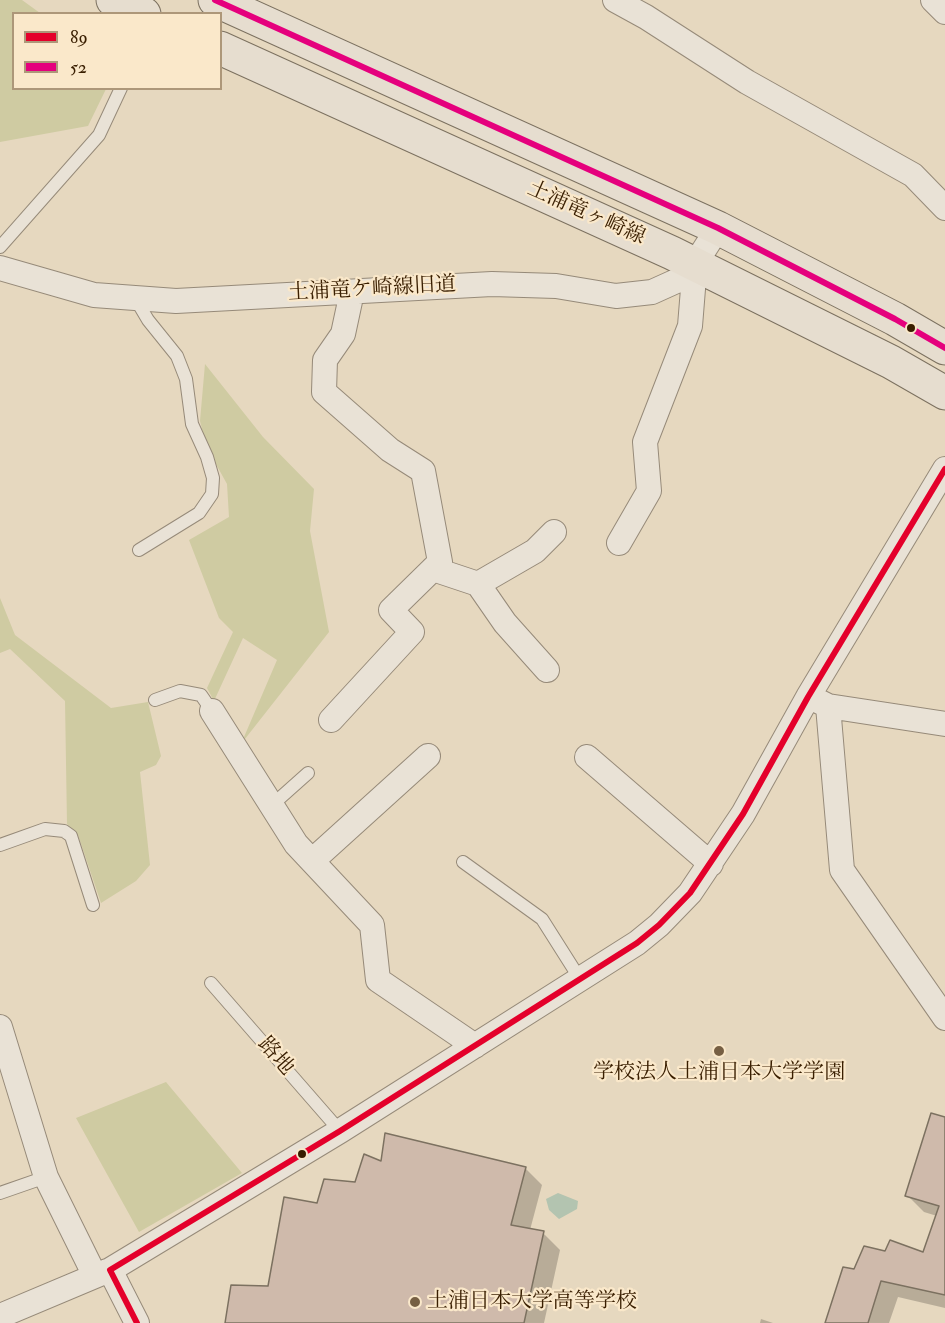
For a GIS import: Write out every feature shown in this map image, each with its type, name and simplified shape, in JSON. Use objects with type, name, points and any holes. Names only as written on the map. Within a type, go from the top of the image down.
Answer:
[{"type":"main road","points":[[113,0],[140,12]]},
{"type":"main road","name":"土浦竜ヶ崎線","points":[[215,0],[718,228],[895,319],[945,348]]},
{"type":"main road","name":"土浦竜ヶ崎線","points":[[222,49],[695,264],[891,362],[945,393]]},
{"type":"street","points":[[615,0],[646,17],[747,82],[913,175],[945,208]]},
{"type":"street","points":[[933,0],[945,12]]},
{"type":"street","name":"土浦竜ケ崎線旧道","points":[[0,267],[36,280],[94,295],[176,301],[492,284],[556,286],[616,296],[652,292],[682,278],[695,264],[718,228]]},
{"type":"street","points":[[619,543],[649,491],[645,442],[690,326],[695,264]]},
{"type":"street","points":[[331,720],[412,632],[391,610],[440,562],[423,471],[390,450],[324,392],[325,360],[343,334],[352,292]]},
{"type":"street","points":[[0,1316],[102,1272],[340,1131],[580,979],[659,925],[690,892],[711,864],[818,701],[945,469]]},
{"type":"street","points":[[477,584],[535,551],[554,532]]},
{"type":"street","points":[[433,569],[477,584],[505,623],[547,670]]},
{"type":"street","points":[[818,701],[945,724]]},
{"type":"street","points":[[818,701],[842,870],[942,1005]]},
{"type":"street","points":[[212,711],[296,844],[372,925],[378,980],[475,1046]]},
{"type":"street","points":[[312,861],[428,756]]},
{"type":"street","points":[[587,757],[711,864]]},
{"type":"street","points":[[0,1027],[7,1079],[46,1177],[102,1272],[137,1323]]},
{"type":"lane","points":[[0,247],[99,135],[120,90]]},
{"type":"lane","points":[[135,298],[148,320],[177,356],[186,379],[192,424],[207,457],[213,478],[212,494],[199,513],[139,550]]},
{"type":"lane","points":[[155,700],[180,691],[201,695],[212,711]]},
{"type":"lane","points":[[271,806],[308,773]]},
{"type":"lane","points":[[0,845],[45,829],[64,831],[71,836],[93,904]]},
{"type":"lane","points":[[463,862],[542,919],[580,979]]},
{"type":"lane","name":"路地","points":[[211,983],[340,1131]]},
{"type":"lane","points":[[0,1193],[46,1177]]},
{"type":"shaded area","points":[[0,0],[22,0],[39,12],[12,12],[12,90],[106,90],[88,126],[0,142]]},
{"type":"shaded area","points":[[205,364],[263,437],[314,489],[310,531],[329,632],[241,744],[277,660],[243,638],[214,701],[207,688],[233,632],[219,618],[189,540],[229,517],[227,484],[207,448],[200,421]]},
{"type":"shaded area","points":[[0,598],[15,635],[111,708],[148,702],[161,756],[156,765],[140,772],[150,865],[136,881],[101,903],[78,835],[67,824],[65,701],[10,649],[0,653]]},
{"type":"shaded area","points":[[166,1082],[242,1173],[139,1232],[76,1118]]},
{"type":"shaded area","points":[[558,1193],[578,1201],[577,1209],[559,1219],[549,1210],[546,1199]]},
{"type":"building","points":[[931,1113],[945,1117],[945,1295],[881,1281],[868,1323],[825,1323],[843,1267],[854,1269],[864,1246],[885,1251],[890,1240],[923,1252],[939,1206],[905,1196]]},
{"type":"building","name":"土浦日本大学高等学校","points":[[385,1133],[526,1167],[511,1225],[544,1231],[524,1323],[225,1323],[231,1285],[268,1286],[284,1197],[317,1203],[324,1179],[355,1182],[364,1154],[381,1161]]},
{"type":"transit line","name":"52","points":[[215,0],[718,228],[895,319],[945,348]]},
{"type":"transit line","name":"89","points":[[137,1323],[110,1270],[340,1131],[637,943],[659,925],[690,893],[743,814],[808,697],[945,469]]},
{"type":"place","name":"学校法人土浦日本大学学園","points":[[719,1051]]},
{"type":"place","name":"土浦日本大学高等学校","points":[[415,1302]]}]
